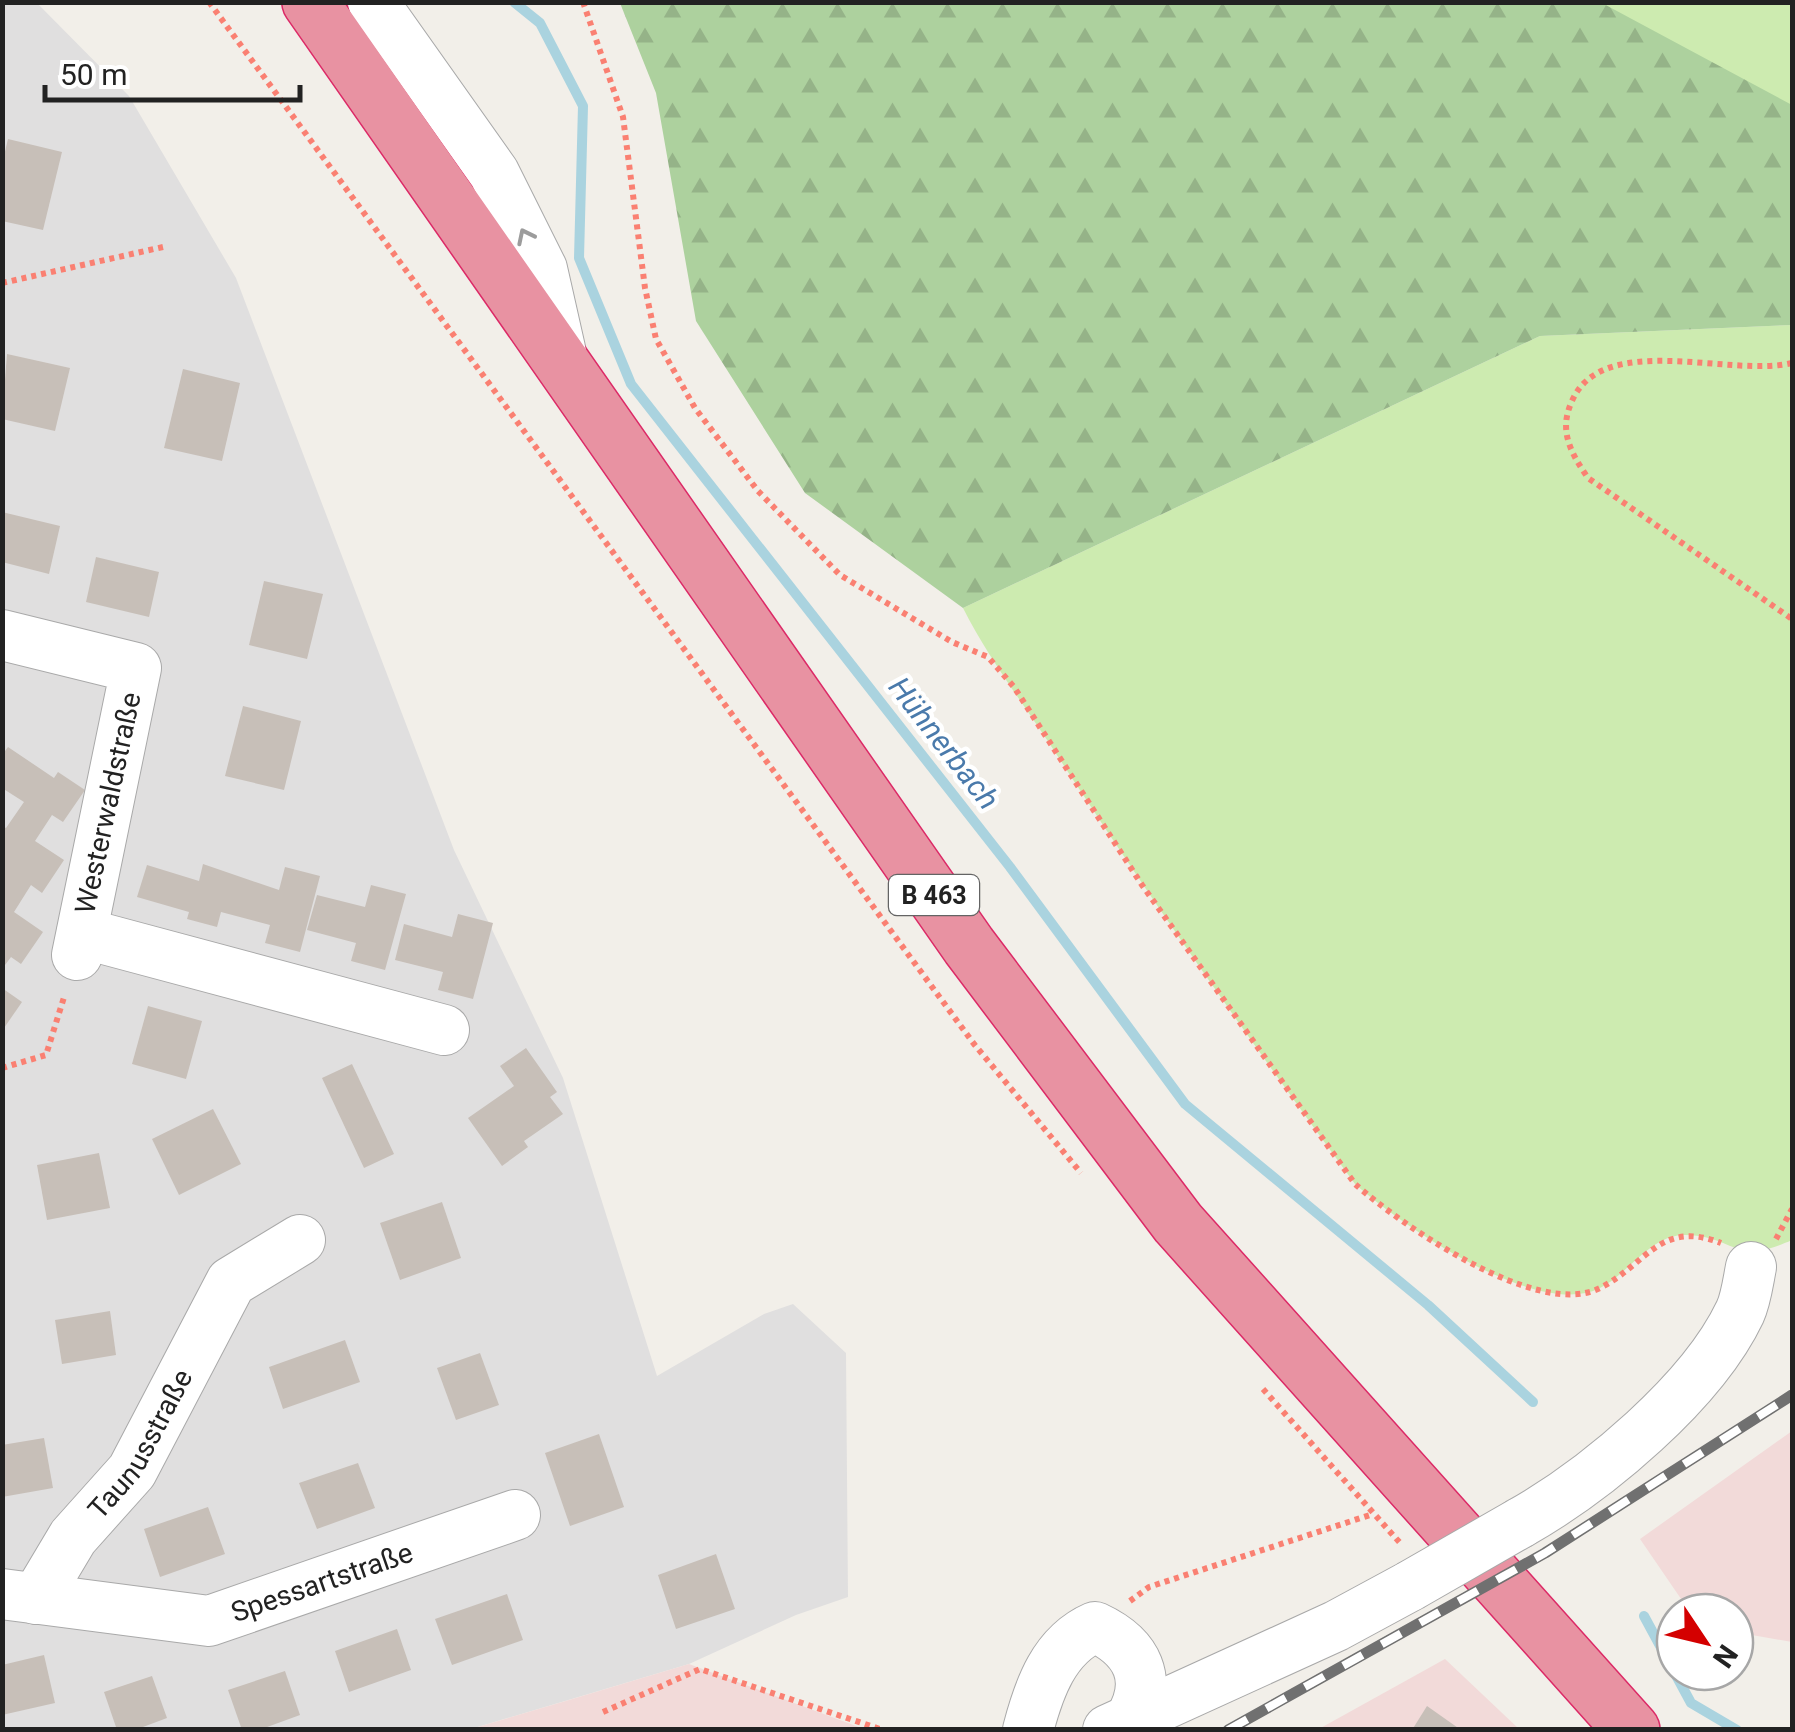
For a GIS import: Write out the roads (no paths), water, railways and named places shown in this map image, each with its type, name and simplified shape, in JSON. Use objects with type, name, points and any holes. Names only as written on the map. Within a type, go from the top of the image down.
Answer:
[{"type":"highway","name":"B 463","points":[[310,2],[970,946],[1178,1223],[1632,1730]]},
{"type":"street","points":[[374,2],[494,173],[542,269],[563,362]]},
{"type":"street","name":"Westerwaldstraße","points":[[2,635],[136,668],[80,944],[444,1030]]},
{"type":"street","name":"Taunusstraße","points":[[19,1596],[132,1472],[231,1282],[300,1240]]},
{"type":"street","points":[[1119,1725],[1410,1586],[1520,1523],[1618,1457],[1707,1363],[1741,1310],[1760,1259]]},
{"type":"street","name":"Spessartstraße","points":[[19,1596],[209,1621],[515,1515]]},
{"type":"street","points":[[1028,1730],[1049,1670],[1071,1638],[1095,1628],[1112,1635],[1134,1660],[1142,1677],[1143,1698],[1119,1725]]},
{"type":"waterway","name":"Hühnerbach","points":[[514,2],[540,23],[583,106],[579,258],[631,384],[1010,867],[1185,1104],[1428,1305],[1533,1402]]},
{"type":"waterway","name":"Hühnerbach","points":[[1644,1616],[1691,1703],[1737,1730]]},
{"type":"railway","points":[[1228,1730],[1545,1553],[1792,1395]]}]
